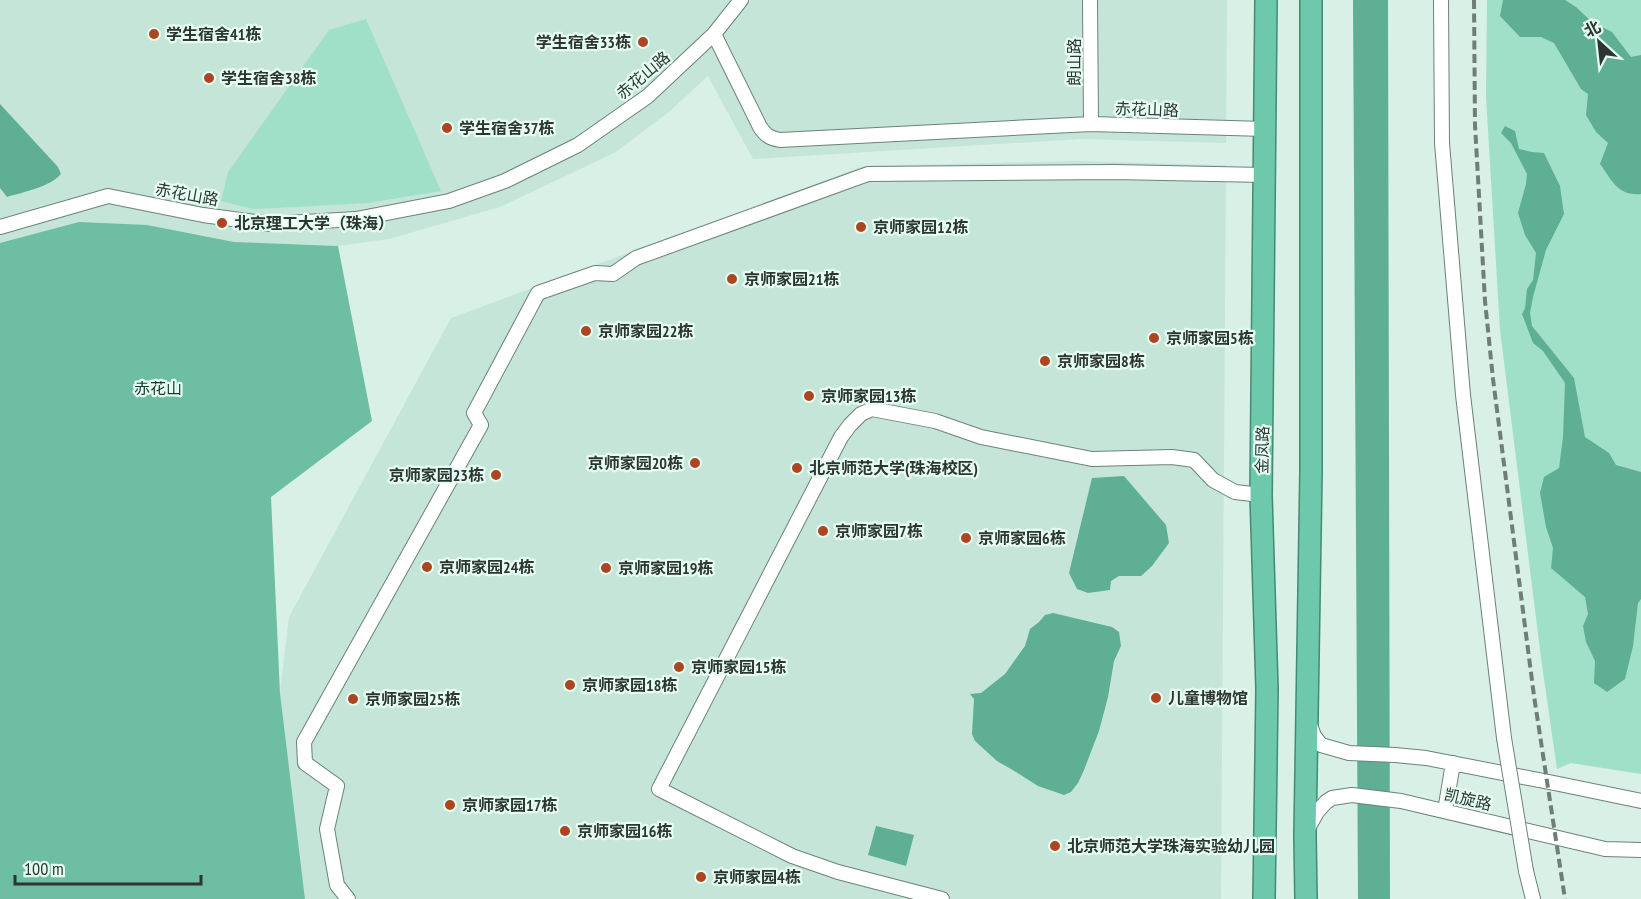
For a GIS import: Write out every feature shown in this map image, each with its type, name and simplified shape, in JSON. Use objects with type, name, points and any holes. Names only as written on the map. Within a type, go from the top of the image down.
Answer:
[{"type":"highway","name":"金凤路","points":[[1264,899],[1267,689],[1261,495],[1266,0]]},
{"type":"highway","points":[[1306,899],[1311,471],[1311,0]]},
{"type":"street","points":[[714,34],[741,0]]},
{"type":"street","name":"朗山路","points":[[1090,0],[1091,124]]},
{"type":"street","points":[[1441,0],[1442,143],[1463,394],[1504,738],[1526,871],[1533,899]]},
{"type":"street","name":"赤花山路","points":[[0,226],[108,196],[203,215],[270,224],[356,219],[449,201],[505,180],[578,145],[648,96],[714,34],[760,128],[765,135],[780,140],[1091,124],[1265,129]]},
{"type":"street","points":[[348,899],[337,885],[327,829],[337,786],[305,763],[304,742],[481,425],[474,412],[538,293],[595,273],[613,274],[636,258],[867,174],[1114,172],[1264,175]]},
{"type":"street","points":[[942,899],[838,872],[792,856],[659,789],[841,437],[850,425],[861,414],[872,409],[935,421],[981,437],[1092,459],[1172,457],[1194,460],[1213,480],[1235,492],[1261,495]]},
{"type":"street","name":"凯旋路","points":[[1307,717],[1314,736],[1321,745],[1349,753],[1426,758],[1641,801]]},
{"type":"street","points":[[1445,811],[1453,764]]},
{"type":"street","name":"凯旋路","points":[[1305,835],[1317,812],[1326,802],[1332,798],[1352,795],[1392,800],[1445,811],[1605,849],[1641,850]]},
{"type":"shaded area","name":"北京理工大学（珠海）","points":[[0,0],[1227,0],[1226,143],[1081,139],[753,159],[708,76],[670,111],[616,152],[500,207],[389,239],[338,246],[234,242],[0,477]]},
{"type":"shaded area","points":[[1353,0],[1388,0],[1390,899],[1358,899]]},
{"type":"shaded area","points":[[1487,0],[1641,0],[1641,774],[1571,763],[1557,769],[1500,330],[1486,97]]},
{"type":"shaded area","points":[[1503,0],[1565,0],[1592,22],[1612,32],[1631,57],[1641,55],[1641,194],[1621,190],[1600,164],[1608,143],[1596,132],[1586,115],[1588,94],[1581,89],[1554,43],[1541,37],[1520,37],[1500,16]]},
{"type":"shaded area","points":[[366,19],[441,191],[368,203],[253,209],[221,201],[228,172],[329,30]]},
{"type":"shaded area","points":[[0,104],[58,167],[61,174],[56,179],[7,197],[0,188]]},
{"type":"shaded area","points":[[1505,126],[1515,131],[1519,149],[1544,153],[1560,186],[1564,214],[1546,250],[1530,313],[1532,326],[1574,378],[1585,437],[1609,453],[1616,465],[1641,472],[1641,599],[1638,603],[1633,646],[1625,679],[1607,692],[1594,683],[1595,661],[1586,642],[1583,626],[1588,614],[1585,597],[1551,568],[1553,548],[1546,527],[1540,493],[1544,477],[1559,468],[1563,437],[1565,383],[1543,351],[1533,343],[1522,314],[1527,289],[1533,280],[1536,253],[1525,235],[1518,213],[1527,174],[1511,143],[1501,133]]},
{"type":"shaded area","name":"北京师范大学(珠海校区)","points":[[1076,161],[1226,165],[1221,899],[305,899],[280,692],[289,617],[451,318],[864,166]]},
{"type":"shaded area","points":[[1124,476],[1166,525],[1169,543],[1152,566],[1141,576],[1119,576],[1111,581],[1110,590],[1088,593],[1077,589],[1069,573],[1092,478]]},
{"type":"shaded area","points":[[1053,613],[1112,627],[1119,632],[1121,646],[1114,661],[1099,731],[1078,783],[1071,792],[1064,795],[1038,786],[997,761],[975,741],[972,734],[974,699],[970,694],[981,693],[1005,674],[1025,646],[1030,629],[1045,615]]},
{"type":"shaded area","points":[[876,826],[914,835],[906,866],[868,855]]},
{"type":"green space","name":"赤花山","points":[[79,222],[147,225],[234,242],[338,246],[372,421],[271,497],[280,693],[305,899],[0,899],[0,243]]},
{"type":"railway","points":[[1474,0],[1475,125],[1485,301],[1534,696],[1565,899]]},
{"type":"place","name":"学生宿舍41栋","points":[[154,34]]},
{"type":"place","name":"学生宿舍33栋","points":[[643,42]]},
{"type":"place","name":"学生宿舍38栋","points":[[209,78]]},
{"type":"place","name":"学生宿舍37栋","points":[[447,128]]},
{"type":"place","name":"北京理工大学（珠海）","points":[[222,223]]},
{"type":"place","name":"京师家园12栋","points":[[861,227]]},
{"type":"place","name":"京师家园21栋","points":[[732,279]]},
{"type":"place","name":"京师家园22栋","points":[[586,331]]},
{"type":"place","name":"京师家园5栋","points":[[1154,338]]},
{"type":"place","name":"京师家园8栋","points":[[1045,361]]},
{"type":"place","name":"京师家园13栋","points":[[809,396]]},
{"type":"place","name":"京师家园20栋","points":[[695,463]]},
{"type":"place","name":"北京师范大学(珠海校区)","points":[[797,468]]},
{"type":"place","name":"京师家园23栋","points":[[496,475]]},
{"type":"place","name":"京师家园7栋","points":[[823,531]]},
{"type":"place","name":"京师家园6栋","points":[[966,538]]},
{"type":"place","name":"京师家园24栋","points":[[427,567]]},
{"type":"place","name":"京师家园19栋","points":[[606,568]]},
{"type":"place","name":"京师家园15栋","points":[[679,667]]},
{"type":"place","name":"京师家园18栋","points":[[570,685]]},
{"type":"place","name":"儿童博物馆","points":[[1156,698]]},
{"type":"place","name":"京师家园25栋","points":[[353,699]]},
{"type":"place","name":"京师家园17栋","points":[[450,805]]},
{"type":"place","name":"京师家园16栋","points":[[565,831]]},
{"type":"place","name":"北京师范大学珠海实验幼儿园","points":[[1055,846]]},
{"type":"place","name":"京师家园4栋","points":[[701,877]]}]
